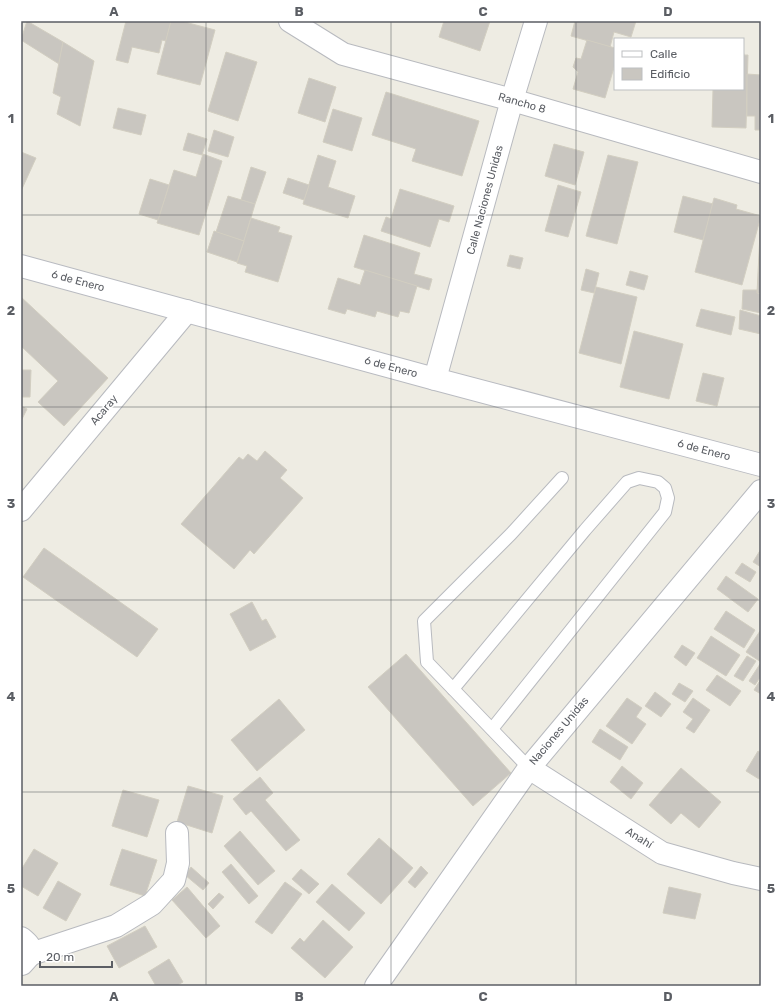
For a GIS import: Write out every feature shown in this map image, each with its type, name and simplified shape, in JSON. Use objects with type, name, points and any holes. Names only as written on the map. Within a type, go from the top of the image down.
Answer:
[{"type":"street","name":"Rancho 8","points":[[290,21],[343,54],[512,100],[761,172]]},
{"type":"street","name":"Calle Naciones Unidas","points":[[435,379],[512,100],[536,21]]},
{"type":"street","name":"6 de Enero","points":[[21,266],[435,379],[761,465]]},
{"type":"street","name":"Acaray","points":[[21,510],[187,311]]},
{"type":"street","name":"Naciones Unidas","points":[[376,986],[529,768],[761,491]]},
{"type":"street","name":"Anahí","points":[[529,768],[662,853],[733,873],[761,879]]},
{"type":"street","points":[[24,952],[116,926],[152,904],[174,880],[178,864],[177,833]]},
{"type":"lane","points":[[529,768],[427,662],[424,621],[511,534],[562,478]]},
{"type":"lane","points":[[453,689],[585,530],[628,482],[639,478],[658,482],[665,488],[668,498],[665,512],[492,729]]},
{"type":"building","points":[[27,21],[63,42],[59,64],[21,40]]},
{"type":"building","points":[[126,21],[171,21],[166,41],[162,40],[159,53],[132,47],[128,63],[116,60]]},
{"type":"building","points":[[171,21],[181,21],[215,30],[200,85],[157,74]]},
{"type":"building","points":[[444,21],[490,21],[480,51],[439,37]]},
{"type":"building","points":[[575,21],[636,21],[631,37],[614,32],[610,47],[571,36]]},
{"type":"building","points":[[587,40],[614,48],[614,67],[605,98],[573,89],[578,72],[573,67],[576,58],[581,59]]},
{"type":"building","points":[[63,42],[94,61],[80,126],[57,114],[61,97],[53,93]]},
{"type":"building","points":[[226,52],[257,62],[238,121],[208,111]]},
{"type":"building","points":[[744,55],[748,55],[746,128],[712,127],[713,90],[744,90]]},
{"type":"building","points":[[747,74],[761,75],[761,130],[755,130],[755,116],[747,116]]},
{"type":"building","points":[[309,78],[336,87],[325,122],[298,113]]},
{"type":"building","points":[[386,92],[479,121],[462,176],[412,161],[416,149],[372,135]]},
{"type":"building","points":[[118,108],[146,115],[141,135],[113,128]]},
{"type":"building","points":[[333,109],[362,118],[352,151],[323,142]]},
{"type":"building","points":[[214,130],[234,137],[228,157],[208,151]]},
{"type":"building","points":[[188,133],[207,139],[202,155],[183,150]]},
{"type":"building","points":[[554,144],[584,152],[575,185],[545,176]]},
{"type":"building","points":[[21,152],[36,158],[21,191]]},
{"type":"building","points":[[203,154],[222,161],[199,235],[157,223],[174,170],[196,177]]},
{"type":"building","points":[[318,155],[336,161],[328,187],[355,196],[348,218],[303,204]]},
{"type":"building","points":[[608,155],[638,162],[617,244],[586,236]]},
{"type":"building","points":[[251,167],[266,172],[255,204],[241,200]]},
{"type":"building","points":[[288,178],[309,185],[304,200],[283,193]]},
{"type":"building","points":[[150,179],[169,185],[158,220],[139,214]]},
{"type":"building","points":[[558,185],[581,192],[568,237],[545,231]]},
{"type":"building","points":[[400,189],[454,206],[449,222],[439,219],[430,247],[381,231],[386,217],[391,219]]},
{"type":"building","points":[[228,196],[255,204],[244,241],[216,232]]},
{"type":"building","points":[[683,196],[713,204],[703,240],[674,232]]},
{"type":"building","points":[[714,198],[737,205],[736,209],[761,216],[742,285],[695,272]]},
{"type":"building","points":[[761,213],[761,294],[757,293]]},
{"type":"building","points":[[251,218],[280,227],[278,232],[292,236],[278,282],[245,272],[247,266],[237,263]]},
{"type":"building","points":[[214,231],[244,241],[237,262],[207,252]]},
{"type":"building","points":[[364,235],[420,253],[414,274],[432,279],[429,290],[354,267]]},
{"type":"building","points":[[510,255],[523,258],[520,269],[507,266]]},
{"type":"building","points":[[586,269],[599,273],[594,293],[581,290]]},
{"type":"building","points":[[365,270],[417,286],[409,313],[400,311],[398,317],[377,311],[375,317],[347,309],[345,314],[328,309],[338,278],[360,285]]},
{"type":"building","points":[[630,271],[648,276],[644,290],[626,285]]},
{"type":"building","points":[[596,287],[637,297],[621,364],[579,353]]},
{"type":"building","points":[[743,290],[757,290],[757,293],[761,294],[761,313],[742,309]]},
{"type":"building","points":[[21,297],[108,378],[64,426],[38,402],[58,381],[21,346]]},
{"type":"building","points":[[701,309],[735,317],[731,335],[696,326]]},
{"type":"building","points":[[740,310],[761,316],[761,334],[739,329]]},
{"type":"building","points":[[634,331],[683,344],[669,399],[620,387]]},
{"type":"building","points":[[21,370],[31,370],[30,397],[21,397]]},
{"type":"building","points":[[703,373],[724,378],[717,406],[696,401]]},
{"type":"building","points":[[21,406],[27,409],[21,421]]},
{"type":"building","points":[[265,451],[287,470],[280,478],[303,498],[254,554],[250,550],[234,569],[181,524],[239,457],[243,460],[248,454],[257,461]]},
{"type":"building","points":[[44,548],[158,629],[137,657],[23,577]]},
{"type":"building","points":[[761,549],[761,567],[753,562]]},
{"type":"building","points":[[742,563],[756,572],[750,582],[735,573]]},
{"type":"building","points":[[726,576],[758,599],[748,612],[717,589]]},
{"type":"building","points":[[252,602],[262,621],[266,619],[276,637],[250,651],[230,614]]},
{"type":"building","points":[[726,611],[755,630],[744,648],[714,629]]},
{"type":"building","points":[[760,631],[761,632],[761,662],[746,652]]},
{"type":"building","points":[[711,636],[740,655],[726,676],[697,658]]},
{"type":"building","points":[[682,645],[695,653],[686,666],[674,657]]},
{"type":"building","points":[[406,654],[511,773],[473,806],[368,687]]},
{"type":"building","points":[[747,656],[756,661],[743,681],[734,676]]},
{"type":"building","points":[[760,664],[761,676],[755,685],[749,681]]},
{"type":"building","points":[[717,675],[741,691],[730,706],[706,690]]},
{"type":"building","points":[[761,679],[761,694],[754,690]]},
{"type":"building","points":[[679,683],[693,691],[685,702],[672,694]]},
{"type":"building","points":[[655,692],[671,704],[661,717],[645,706]]},
{"type":"building","points":[[627,698],[642,708],[636,717],[646,724],[632,744],[606,726]]},
{"type":"building","points":[[693,698],[710,710],[694,733],[686,728],[693,719],[683,712]]},
{"type":"building","points":[[279,699],[305,730],[257,771],[231,740]]},
{"type":"building","points":[[600,729],[628,747],[620,760],[592,742]]},
{"type":"building","points":[[758,751],[761,753],[761,775],[759,779],[746,771]]},
{"type":"building","points":[[622,766],[643,783],[631,799],[610,782]]},
{"type":"building","points":[[681,768],[721,802],[699,828],[681,813],[671,824],[649,805]]},
{"type":"building","points":[[260,777],[273,793],[265,800],[300,840],[286,851],[251,811],[246,815],[233,799]]},
{"type":"building","points":[[188,786],[223,796],[212,833],[177,822]]},
{"type":"building","points":[[123,790],[159,800],[147,837],[112,826]]},
{"type":"building","points":[[240,831],[275,871],[258,885],[224,846]]},
{"type":"building","points":[[379,838],[413,868],[381,904],[347,874]]},
{"type":"building","points":[[34,849],[58,863],[38,896],[21,886],[21,870]]},
{"type":"building","points":[[122,849],[157,860],[145,896],[110,885]]},
{"type":"building","points":[[231,864],[258,896],[249,904],[222,872]]},
{"type":"building","points":[[421,866],[428,873],[415,888],[408,882]]},
{"type":"building","points":[[191,867],[209,883],[203,890],[185,875]]},
{"type":"building","points":[[301,869],[319,884],[309,894],[292,879]]},
{"type":"building","points":[[58,881],[81,894],[66,921],[43,908]]},
{"type":"building","points":[[285,882],[302,894],[272,934],[255,922]]},
{"type":"building","points":[[332,884],[365,913],[349,931],[316,902]]},
{"type":"building","points":[[187,887],[220,926],[206,938],[172,900]]},
{"type":"building","points":[[669,887],[701,894],[695,919],[663,913]]},
{"type":"building","points":[[219,893],[224,897],[213,909],[208,904]]},
{"type":"building","points":[[323,920],[353,947],[325,978],[291,948],[300,938],[304,942]]},
{"type":"building","points":[[145,926],[157,947],[119,968],[107,946]]},
{"type":"building","points":[[169,959],[183,982],[176,986],[156,986],[148,972]]}]
